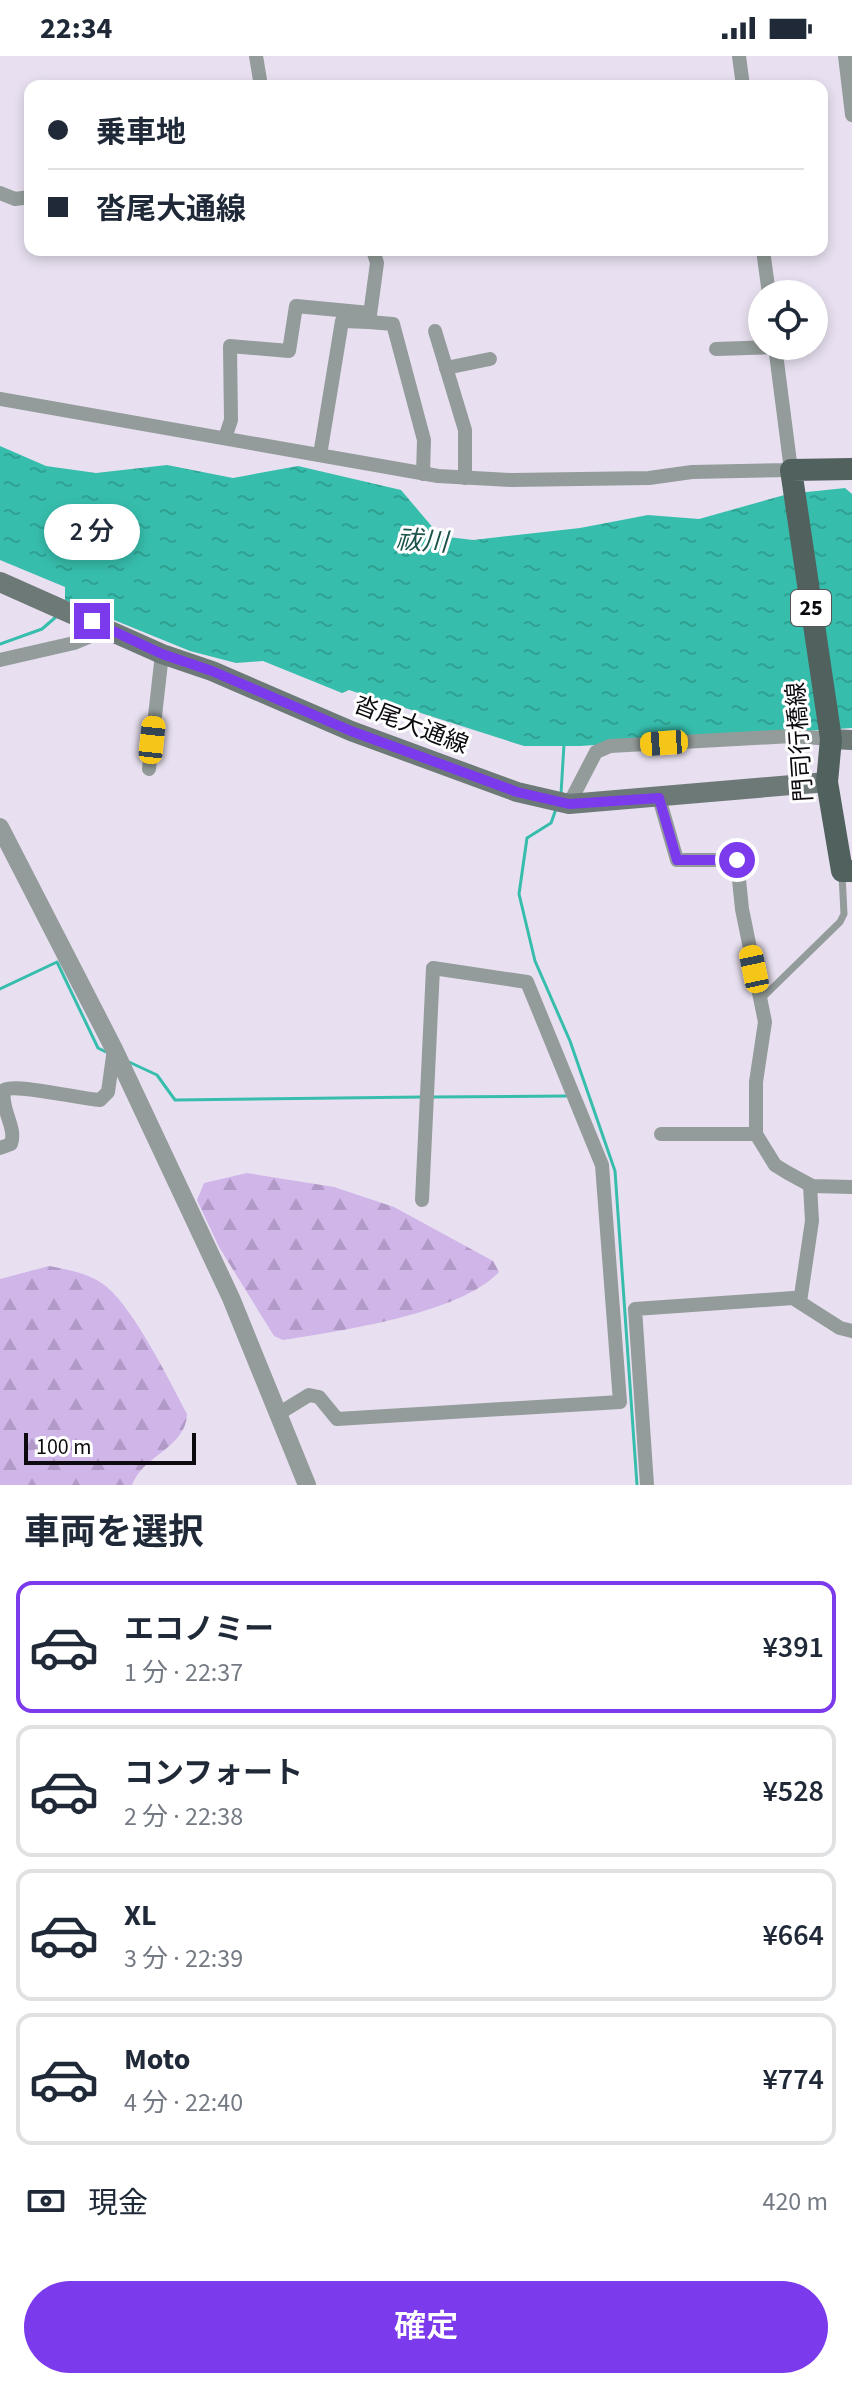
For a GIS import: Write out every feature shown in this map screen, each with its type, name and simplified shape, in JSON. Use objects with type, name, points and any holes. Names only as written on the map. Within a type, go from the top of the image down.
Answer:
[{"type":"main road","points":[[791,476],[851,469]]},
{"type":"main road","name":"門司行橋線","points":[[791,476],[838,737],[827,782],[847,871]]},
{"type":"main road","name":"沓尾大通線","points":[[0,582],[162,654],[212,671],[378,741],[517,792],[569,804],[827,782]]},
{"type":"street","points":[[256,56],[260,80]]},
{"type":"street","points":[[739,56],[742,80]]},
{"type":"street","points":[[845,56],[852,115]]},
{"type":"street","points":[[0,193],[15,199],[24,198]]},
{"type":"street","points":[[369,317],[377,263],[375,256]]},
{"type":"street","points":[[764,256],[767,280]]},
{"type":"street","points":[[225,438],[231,420],[230,346],[289,351],[296,306],[369,317],[393,324],[424,440],[423,474]]},
{"type":"street","points":[[320,455],[342,321],[369,317]]},
{"type":"street","points":[[435,331],[465,430],[465,478]]},
{"type":"street","points":[[716,349],[748,348]]},
{"type":"street","points":[[446,368],[490,359]]},
{"type":"street","points":[[0,399],[423,474],[465,478],[634,478],[692,472],[791,476],[777,360]]},
{"type":"street","points":[[0,660],[74,643],[98,625]]},
{"type":"street","points":[[149,769],[162,654]]},
{"type":"street","points":[[569,804],[596,752],[610,746],[792,736],[838,737]]},
{"type":"street","points":[[659,798],[677,860],[737,860],[742,909],[765,1022],[756,1082],[756,1134],[775,1165],[810,1185],[852,1187]]},
{"type":"street","points":[[0,827],[114,1049],[231,1298],[307,1485]]},
{"type":"street","points":[[278,1414],[309,1395],[319,1397],[337,1419],[620,1402],[602,1165],[527,982],[433,968],[422,1200]]},
{"type":"street","points":[[0,1148],[11,1144],[13,1137],[3,1109],[4,1090],[11,1087],[100,1100],[108,1092],[114,1049]]},
{"type":"street","points":[[661,1134],[756,1134]]},
{"type":"street","points":[[800,1302],[812,1221],[810,1185]]},
{"type":"street","points":[[614,1311],[793,1298],[840,1328],[852,1331]]},
{"type":"street","points":[[635,1309],[647,1485]]},
{"type":"lane","points":[[760,999],[840,922],[844,914],[847,871]]},
{"type":"green space","points":[[247,1173],[334,1187],[394,1207],[493,1261],[499,1272],[481,1287],[428,1310],[366,1326],[283,1340],[274,1336],[219,1247],[197,1200],[204,1183]]},
{"type":"green space","points":[[49,1266],[94,1278],[118,1298],[151,1347],[187,1414],[180,1435],[138,1474],[132,1485],[0,1485],[0,1279]]},
{"type":"water","name":"祓川","points":[[0,446],[46,466],[96,473],[167,465],[233,478],[298,466],[401,490],[440,536],[473,540],[580,528],[648,515],[699,519],[788,494],[845,488],[852,494],[852,728],[580,746],[524,746],[349,690],[342,693],[263,661],[236,663],[190,651],[65,600],[65,587],[0,560]]},
{"type":"waterway","points":[[0,644],[42,629],[57,616]]},
{"type":"waterway","points":[[561,794],[564,744]]},
{"type":"waterway","points":[[556,809],[551,823],[527,838],[519,894],[535,961],[570,1041],[615,1171],[637,1485]]},
{"type":"waterway","points":[[0,989],[57,962],[98,1048],[108,1053]]},
{"type":"waterway","points":[[129,1062],[157,1075],[175,1100],[422,1097]]},
{"type":"waterway","points":[[430,1097],[566,1096]]},
{"type":"route","points":[[92,621],[105,630],[212,671],[351,731],[517,792],[569,804],[659,798],[677,860],[737,860]]}]
